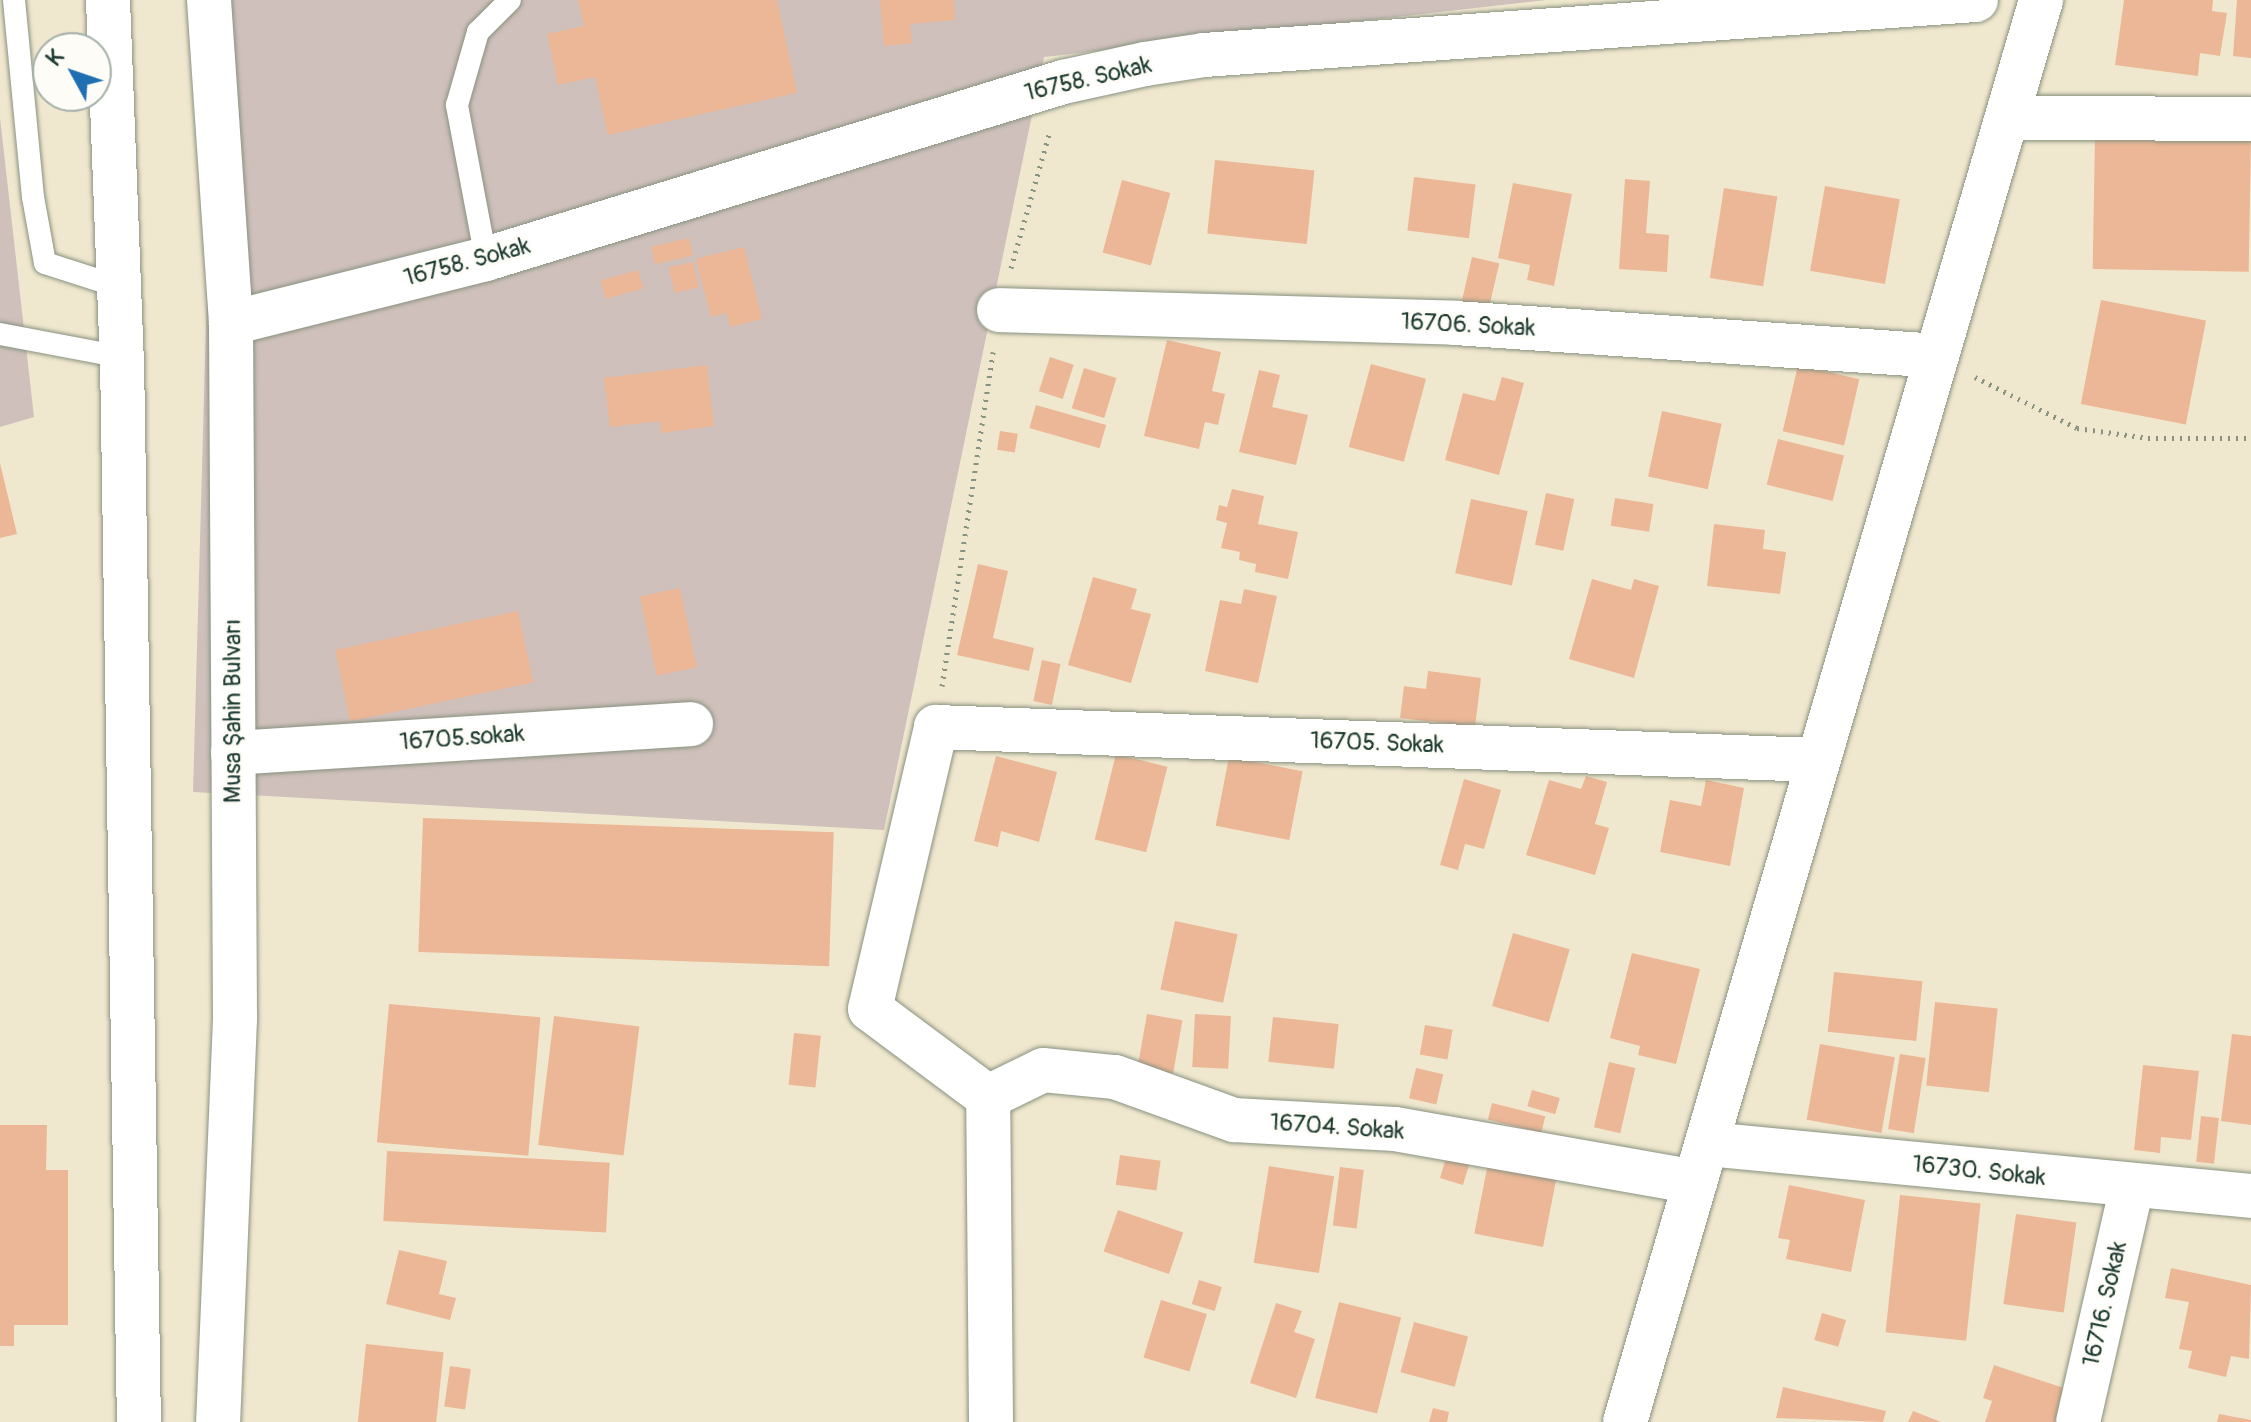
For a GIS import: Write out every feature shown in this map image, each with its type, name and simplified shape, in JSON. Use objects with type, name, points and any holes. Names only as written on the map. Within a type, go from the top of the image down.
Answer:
[{"type":"main road","points":[[108,0],[116,286],[122,357],[139,1422]]},
{"type":"main road","name":"Musa Şahin Bulvarı","points":[[209,0],[231,323],[235,1019],[218,1422]]},
{"type":"main road","name":"16758. Sokak","points":[[231,323],[486,259],[1063,82],[1204,55],[1976,0]]},
{"type":"main road","points":[[1625,1422],[1935,356],[2010,118],[2041,0]]},
{"type":"main road","points":[[2010,118],[2251,119]]},
{"type":"main road","name":"16706. Sokak","points":[[999,310],[1455,323],[1935,356]]},
{"type":"main road","name":"16705.sokak","points":[[233,753],[691,724]]},
{"type":"main road","points":[[936,727],[870,1009],[988,1097],[991,1422]]},
{"type":"main road","name":"16705. Sokak","points":[[936,727],[1817,760]]},
{"type":"main road","name":"16704. Sokak","points":[[988,1097],[1043,1070],[1115,1077],[1234,1120],[1395,1129],[1702,1163]]},
{"type":"main road","name":"16730. Sokak","points":[[1702,1163],[2251,1196]]},
{"type":"main road","name":"16716. Sokak","points":[[2078,1422],[2132,1187]]},
{"type":"lane","points":[[14,0],[33,197],[45,263],[116,286]]},
{"type":"lane","points":[[486,259],[457,105],[478,32],[510,0]]},
{"type":"lane","points":[[0,334],[122,357]]},
{"type":"path","points":[[936,727],[999,310],[1063,82]]},
{"type":"path","points":[[1935,356],[2077,428],[2148,438],[2251,438]]},
{"type":"shaded area","points":[[215,0],[1546,0],[1044,57],[884,830],[193,792]]},
{"type":"shaded area","points":[[0,118],[34,417],[0,427]]},
{"type":"building","points":[[578,0],[777,0],[797,93],[608,135],[595,77],[558,85],[547,34],[584,26]]},
{"type":"building","points":[[880,0],[954,0],[955,20],[910,24],[912,43],[884,46]]},
{"type":"building","points":[[2124,0],[2213,0],[2212,11],[2227,13],[2220,56],[2200,53],[2198,76],[2115,65]]},
{"type":"building","points":[[2237,0],[2251,0],[2251,58],[2233,56]]},
{"type":"building","points":[[2095,136],[2251,139],[2249,272],[2093,269]]},
{"type":"building","points":[[1215,160],[1314,170],[1307,244],[1207,234]]},
{"type":"building","points":[[1414,177],[1476,185],[1469,238],[1407,231]]},
{"type":"building","points":[[1625,179],[1650,181],[1646,233],[1669,235],[1667,272],[1619,269]]},
{"type":"building","points":[[1122,180],[1170,193],[1151,265],[1103,252]]},
{"type":"building","points":[[1513,183],[1572,194],[1554,286],[1527,280],[1530,265],[1498,258]]},
{"type":"building","points":[[1825,186],[1900,199],[1885,284],[1810,271]]},
{"type":"building","points":[[1724,188],[1777,196],[1763,286],[1710,278]]},
{"type":"building","points":[[689,238],[693,256],[655,264],[651,247]]},
{"type":"building","points":[[744,247],[762,319],[730,327],[727,313],[711,317],[696,259]]},
{"type":"building","points":[[1472,257],[1499,263],[1489,309],[1461,303]]},
{"type":"building","points":[[693,262],[699,287],[674,293],[669,268]]},
{"type":"building","points":[[638,270],[643,288],[606,299],[601,281]]},
{"type":"building","points":[[2101,300],[2206,320],[2186,424],[2081,404]]},
{"type":"building","points":[[1167,340],[1221,352],[1212,391],[1225,394],[1218,425],[1205,422],[1199,449],[1144,436]]},
{"type":"building","points":[[1050,357],[1074,365],[1063,399],[1039,391]]},
{"type":"building","points":[[1371,364],[1426,379],[1404,462],[1349,447]]},
{"type":"building","points":[[707,365],[714,426],[661,433],[660,421],[610,427],[604,378]]},
{"type":"building","points":[[1798,365],[1859,379],[1844,445],[1783,431]]},
{"type":"building","points":[[1084,368],[1117,378],[1104,418],[1072,408]]},
{"type":"building","points":[[1259,370],[1280,375],[1272,407],[1308,415],[1296,465],[1239,452]]},
{"type":"building","points":[[1502,377],[1524,383],[1499,475],[1445,460],[1463,393],[1495,401]]},
{"type":"building","points":[[1036,405],[1106,425],[1100,448],[1029,428]]},
{"type":"building","points":[[1662,411],[1722,424],[1708,489],[1648,477]]},
{"type":"building","points":[[1000,431],[1018,434],[1015,453],[997,450]]},
{"type":"building","points":[[1778,439],[1844,455],[1833,501],[1767,485]]},
{"type":"building","points":[[0,463],[17,534],[0,538]]},
{"type":"building","points":[[1232,489],[1264,496],[1258,524],[1298,532],[1288,579],[1255,572],[1256,564],[1239,560],[1240,552],[1221,548],[1227,523],[1216,520],[1219,505],[1227,507]]},
{"type":"building","points":[[1546,493],[1574,499],[1563,551],[1535,545]]},
{"type":"building","points":[[1615,498],[1654,504],[1649,532],[1611,526]]},
{"type":"building","points":[[1471,499],[1528,511],[1512,585],[1455,573]]},
{"type":"building","points":[[1714,524],[1765,530],[1763,549],[1786,552],[1780,594],[1707,586]]},
{"type":"building","points":[[978,564],[1008,571],[993,638],[1034,648],[1029,671],[957,655]]},
{"type":"building","points":[[1093,577],[1137,589],[1131,609],[1151,614],[1131,683],[1068,665]]},
{"type":"building","points":[[1592,579],[1631,590],[1634,579],[1659,586],[1634,678],[1569,659]]},
{"type":"building","points":[[680,588],[697,667],[657,676],[640,597]]},
{"type":"building","points":[[1244,589],[1277,596],[1258,683],[1205,671],[1220,600],[1241,604]]},
{"type":"building","points":[[518,611],[533,682],[350,721],[335,650]]},
{"type":"building","points":[[1042,660],[1061,664],[1052,705],[1033,701]]},
{"type":"building","points":[[1428,671],[1481,678],[1475,727],[1400,718],[1404,686],[1426,689]]},
{"type":"building","points":[[1116,754],[1167,767],[1146,852],[1095,839]]},
{"type":"building","points":[[996,756],[1057,772],[1039,842],[1001,831],[998,847],[974,841]]},
{"type":"building","points":[[1229,757],[1303,771],[1289,840],[1216,826]]},
{"type":"building","points":[[1586,776],[1607,782],[1595,824],[1609,828],[1595,875],[1526,855],[1549,780],[1581,789]]},
{"type":"building","points":[[1464,779],[1501,790],[1484,849],[1465,844],[1458,870],[1440,865]]},
{"type":"building","points":[[1706,780],[1744,788],[1730,866],[1660,852],[1670,800],[1701,806]]},
{"type":"building","points":[[423,818],[834,832],[829,966],[418,952]]},
{"type":"building","points":[[1175,921],[1238,934],[1223,1003],[1160,989]]},
{"type":"building","points":[[1513,933],[1570,949],[1549,1022],[1492,1006]]},
{"type":"building","points":[[1632,953],[1700,969],[1676,1064],[1638,1055],[1640,1046],[1610,1038]]},
{"type":"building","points":[[1834,972],[1923,981],[1916,1041],[1828,1032]]},
{"type":"building","points":[[1935,1002],[1998,1009],[1989,1092],[1926,1086]]},
{"type":"building","points":[[389,1004],[540,1017],[528,1156],[377,1142]]},
{"type":"building","points":[[1147,1014],[1182,1020],[1173,1073],[1138,1067]]},
{"type":"building","points":[[1195,1014],[1231,1016],[1228,1069],[1192,1067]]},
{"type":"building","points":[[554,1016],[639,1026],[624,1156],[538,1145]]},
{"type":"building","points":[[1273,1017],[1339,1024],[1334,1069],[1268,1062]]},
{"type":"building","points":[[1425,1025],[1453,1030],[1447,1059],[1420,1055]]},
{"type":"building","points":[[794,1033],[821,1036],[815,1088],[789,1085]]},
{"type":"building","points":[[2232,1034],[2251,1036],[2251,1125],[2221,1121]]},
{"type":"building","points":[[1820,1044],[1895,1057],[1881,1133],[1807,1120]]},
{"type":"building","points":[[1900,1054],[1926,1058],[1914,1133],[1888,1129]]},
{"type":"building","points":[[1609,1062],[1635,1068],[1620,1133],[1594,1127]]},
{"type":"building","points":[[2143,1065],[2199,1071],[2191,1140],[2161,1137],[2160,1153],[2134,1150]]},
{"type":"building","points":[[1416,1068],[1443,1074],[1436,1105],[1409,1098]]},
{"type":"building","points":[[1532,1090],[1560,1098],[1555,1114],[1527,1106]]},
{"type":"building","points":[[1492,1103],[1545,1116],[1541,1133],[1488,1119]]},
{"type":"building","points":[[2201,1116],[2219,1118],[2214,1164],[2196,1162]]},
{"type":"building","points":[[0,1125],[47,1125],[46,1170],[68,1170],[68,1325],[14,1325],[14,1346],[0,1346]]},
{"type":"building","points":[[387,1151],[610,1163],[606,1233],[383,1221]]},
{"type":"building","points":[[1120,1155],[1161,1161],[1156,1190],[1116,1185]]},
{"type":"building","points":[[1447,1155],[1470,1162],[1463,1185],[1440,1178]]},
{"type":"building","points":[[1489,1158],[1558,1171],[1543,1247],[1474,1234]]},
{"type":"building","points":[[1269,1166],[1334,1176],[1319,1273],[1254,1263]]},
{"type":"building","points":[[1340,1167],[1364,1170],[1357,1228],[1333,1226]]},
{"type":"building","points":[[1789,1185],[1865,1200],[1851,1272],[1786,1259],[1790,1240],[1778,1238]]},
{"type":"building","points":[[1900,1195],[1981,1203],[1966,1341],[1886,1332]]},
{"type":"building","points":[[1118,1210],[1183,1232],[1169,1274],[1104,1252]]},
{"type":"building","points":[[2016,1214],[2076,1222],[2064,1313],[2003,1304]]},
{"type":"building","points":[[399,1250],[447,1261],[439,1294],[456,1298],[450,1320],[386,1304]]},
{"type":"building","points":[[2171,1268],[2251,1285],[2249,1359],[2231,1356],[2226,1377],[2188,1368],[2192,1351],[2179,1349],[2189,1302],[2165,1298]]},
{"type":"building","points":[[1199,1280],[1222,1287],[1215,1311],[1192,1304]]},
{"type":"building","points":[[1161,1300],[1207,1314],[1189,1371],[1143,1357]]},
{"type":"building","points":[[1339,1302],[1401,1317],[1377,1414],[1315,1398]]},
{"type":"building","points":[[1276,1303],[1302,1311],[1294,1332],[1315,1339],[1296,1398],[1250,1383]]},
{"type":"building","points":[[1822,1313],[1846,1320],[1838,1347],[1814,1340]]},
{"type":"building","points":[[1414,1322],[1468,1336],[1455,1387],[1401,1372]]},
{"type":"building","points":[[366,1344],[444,1352],[436,1422],[358,1422]]},
{"type":"building","points":[[1994,1365],[2070,1390],[2059,1422],[1985,1422],[1992,1401],[1983,1398]]},
{"type":"building","points":[[450,1366],[471,1369],[465,1410],[444,1407]]},
{"type":"building","points":[[1783,1387],[1886,1411],[1883,1422],[1776,1418]]},
{"type":"building","points":[[1433,1408],[1449,1412],[1447,1422],[1429,1422]]},
{"type":"building","points":[[1913,1411],[1941,1422],[1908,1422]]},
{"type":"building","points":[[2219,1414],[2251,1420],[2251,1422],[2217,1422]]}]
